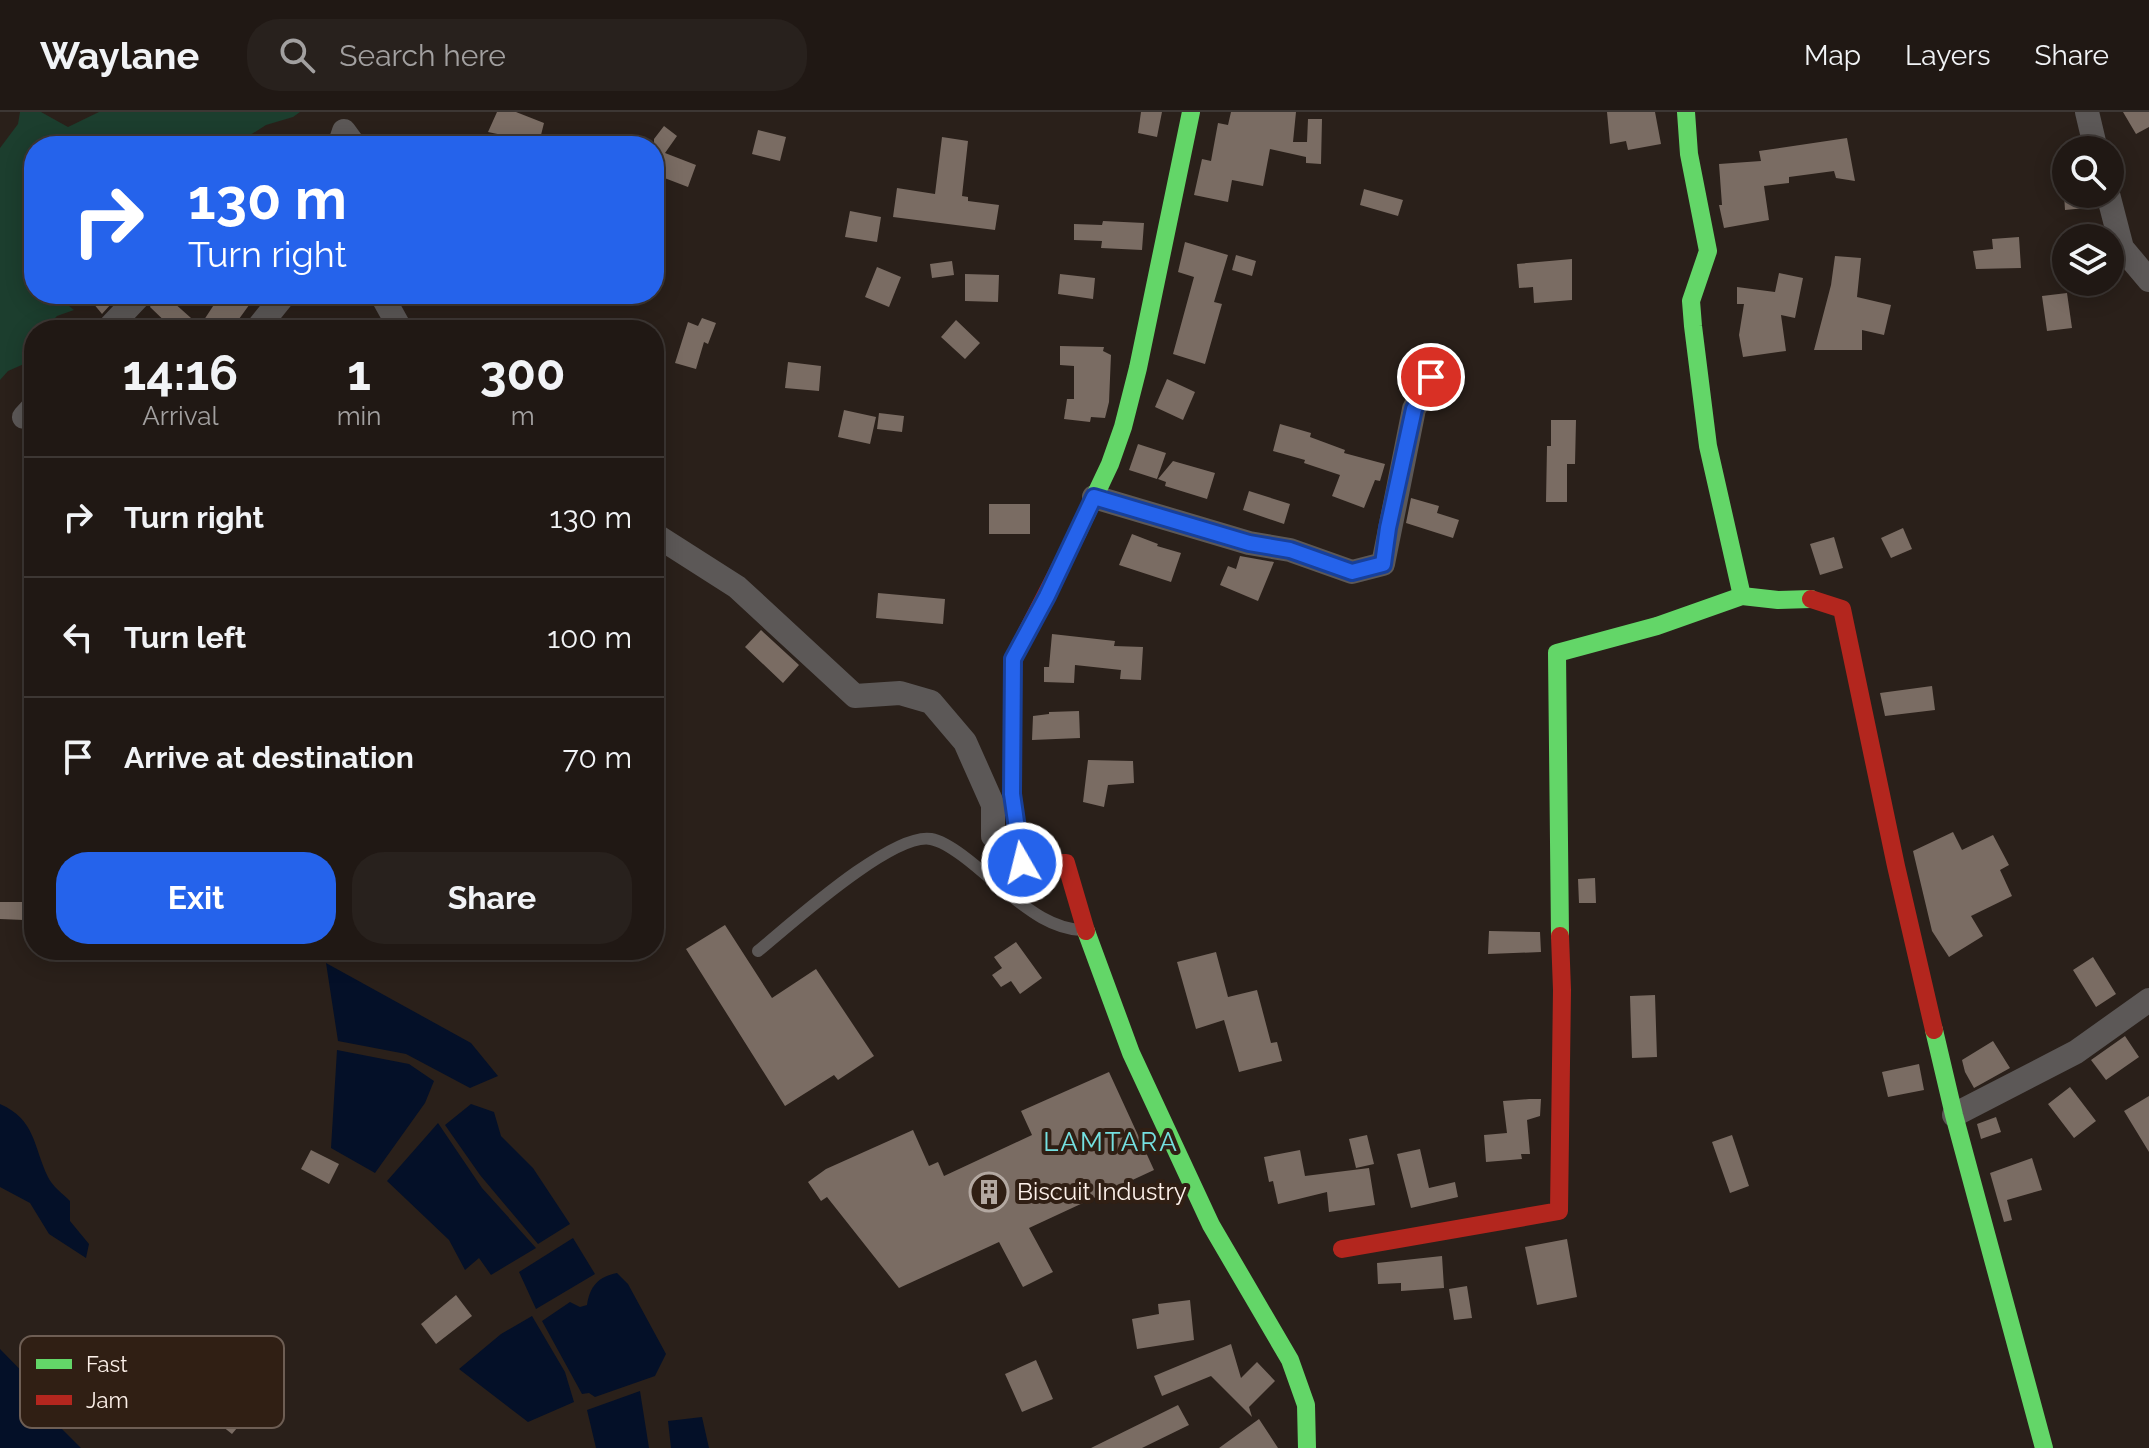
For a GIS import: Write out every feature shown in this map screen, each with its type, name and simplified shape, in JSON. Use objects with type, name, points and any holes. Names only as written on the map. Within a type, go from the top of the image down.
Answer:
[{"type":"street","points":[[1022,863],[1012,794],[1013,659],[1110,464],[1123,427],[1191,112]]},
{"type":"street","points":[[1686,112],[1689,154],[1708,251],[1691,301],[1693,326],[1708,446],[1742,596]]},
{"type":"street","points":[[2087,112],[2093,136]]},
{"type":"street","points":[[2112,208],[2122,248],[2149,280]]},
{"type":"street","points":[[116,320],[132,304]]},
{"type":"street","points":[[264,320],[277,304]]},
{"type":"street","points":[[1094,497],[1249,543],[1290,550],[1352,572],[1383,564],[1414,409],[1431,377]]},
{"type":"street","points":[[664,540],[737,587],[855,696],[900,693],[931,702],[965,742],[993,805],[993,836],[1022,863],[1066,863],[1086,930],[1131,1053],[1211,1225],[1290,1360],[1306,1405],[1307,1448]]},
{"type":"street","points":[[1342,1249],[1559,1211],[1562,990],[1557,653],[1657,626],[1742,596],[1778,600],[1817,599],[1842,609],[1896,866],[1954,1115],[2044,1448]]},
{"type":"street","points":[[1954,1115],[2076,1052],[2149,1000]]},
{"type":"lane","points":[[758,951],[858,870],[910,839],[932,839],[972,861],[1036,916],[1069,929],[1086,930]]},
{"type":"green space","points":[[20,112],[41,112],[68,127],[99,112],[300,112],[266,125],[249,136],[24,136],[24,304],[66,304],[74,310],[53,320],[24,320],[24,364],[8,371],[0,380],[0,148],[18,124]]},
{"type":"water","points":[[326,963],[471,1043],[498,1076],[470,1088],[406,1054],[338,1041]]},
{"type":"water","points":[[337,1050],[409,1064],[434,1081],[425,1103],[375,1173],[331,1148]]},
{"type":"water","points":[[0,1104],[12,1110],[27,1126],[50,1180],[70,1201],[70,1221],[89,1244],[86,1258],[49,1234],[30,1203],[0,1187]]},
{"type":"water","points":[[471,1104],[494,1112],[501,1136],[533,1168],[570,1224],[538,1244],[480,1175],[445,1125]]},
{"type":"water","points":[[438,1123],[482,1188],[536,1248],[491,1275],[479,1258],[465,1270],[449,1240],[387,1181]]},
{"type":"water","points":[[573,1238],[595,1274],[536,1309],[519,1272]]},
{"type":"water","points":[[617,1273],[628,1284],[666,1354],[655,1376],[595,1397],[589,1393],[582,1394],[542,1321],[570,1302],[580,1307],[587,1305],[596,1283]]},
{"type":"water","points":[[532,1316],[565,1372],[574,1402],[528,1422],[459,1369],[501,1334]]},
{"type":"water","points":[[0,1349],[20,1369],[20,1428],[61,1428],[81,1448],[0,1448]]},
{"type":"water","points":[[640,1391],[649,1448],[596,1448],[587,1410]]},
{"type":"water","points":[[702,1417],[709,1448],[671,1448],[668,1421]]},
{"type":"building","points":[[497,112],[516,112],[544,123],[541,136],[507,136],[488,132]]},
{"type":"building","points":[[1141,112],[1162,112],[1157,137],[1138,133]]},
{"type":"building","points":[[1231,112],[1296,112],[1293,142],[1307,142],[1308,119],[1322,119],[1321,164],[1306,163],[1306,157],[1270,149],[1263,186],[1232,180],[1228,202],[1194,195],[1202,159],[1211,161],[1218,123],[1228,125]]},
{"type":"building","points":[[1607,112],[1655,112],[1661,144],[1628,150],[1626,141],[1610,144]]},
{"type":"building","points":[[2123,112],[2149,112],[2149,127],[2136,134]]},
{"type":"building","points":[[664,126],[677,136],[665,153],[696,165],[688,187],[664,178],[664,136],[656,136]]},
{"type":"building","points":[[758,130],[786,137],[780,161],[752,154]]},
{"type":"building","points":[[942,137],[968,141],[962,196],[968,197],[968,201],[999,205],[995,230],[893,217],[897,188],[935,194]]},
{"type":"building","points":[[1847,138],[1855,181],[1836,178],[1834,171],[1789,177],[1789,183],[1764,186],[1769,220],[1724,228],[1719,205],[1722,205],[1719,164],[1761,161],[1759,151]]},
{"type":"building","points":[[1364,189],[1403,200],[1398,216],[1360,205]]},
{"type":"building","points":[[850,211],[881,217],[877,242],[845,237]]},
{"type":"building","points":[[1103,221],[1144,223],[1142,250],[1101,248],[1102,241],[1074,240],[1074,224],[1102,225]]},
{"type":"building","points":[[2019,237],[2021,268],[1976,269],[1973,251],[1993,249],[1992,239]]},
{"type":"building","points":[[1185,242],[1228,255],[1214,302],[1222,304],[1205,364],[1173,354],[1194,277],[1178,272]]},
{"type":"building","points":[[1236,255],[1256,261],[1252,276],[1232,270]]},
{"type":"building","points":[[1835,256],[1861,258],[1857,297],[1891,305],[1884,335],[1862,330],[1862,350],[1814,350],[1831,285]]},
{"type":"building","points":[[1572,259],[1572,300],[1534,303],[1533,287],[1519,288],[1517,264]]},
{"type":"building","points":[[952,261],[954,275],[932,278],[930,264]]},
{"type":"building","points":[[877,267],[901,277],[889,307],[865,297]]},
{"type":"building","points":[[1779,273],[1803,278],[1795,318],[1781,315],[1786,351],[1743,357],[1739,335],[1744,304],[1737,304],[1737,287],[1775,292]]},
{"type":"building","points":[[965,274],[999,275],[998,302],[965,301]]},
{"type":"building","points":[[1060,274],[1095,278],[1093,299],[1058,294]]},
{"type":"building","points":[[2042,296],[2067,296],[2072,328],[2047,331]]},
{"type":"building","points":[[94,304],[111,304],[102,314]]},
{"type":"building","points":[[151,304],[175,304],[193,320],[164,320],[150,307]]},
{"type":"building","points":[[214,304],[250,304],[238,320],[204,320]]},
{"type":"building","points":[[702,318],[716,323],[708,344],[704,342],[696,369],[675,363],[688,322],[698,326]]},
{"type":"building","points":[[956,320],[980,343],[965,359],[941,337]]},
{"type":"building","points":[[1060,346],[1104,347],[1103,351],[1111,355],[1109,402],[1105,418],[1091,417],[1090,422],[1064,419],[1067,399],[1074,399],[1074,366],[1060,365]]},
{"type":"building","points":[[788,362],[821,366],[819,391],[785,388]]},
{"type":"building","points":[[1167,379],[1195,392],[1183,420],[1155,407]]},
{"type":"building","points":[[844,410],[876,417],[870,444],[838,437]]},
{"type":"building","points":[[879,413],[904,416],[902,432],[877,429]]},
{"type":"building","points":[[1551,420],[1576,420],[1575,464],[1567,464],[1567,502],[1546,502],[1547,446],[1551,446]]},
{"type":"building","points":[[1280,424],[1311,433],[1310,437],[1345,450],[1344,453],[1385,464],[1380,481],[1375,480],[1364,508],[1332,496],[1340,475],[1273,451]]},
{"type":"building","points":[[1138,444],[1166,453],[1157,479],[1129,470]]},
{"type":"building","points":[[1173,461],[1215,473],[1207,499],[1165,486],[1166,482],[1158,479]]},
{"type":"building","points":[[1249,491],[1290,504],[1284,524],[1243,510]]},
{"type":"building","points":[[1411,498],[1439,506],[1437,513],[1459,520],[1453,538],[1406,523]]},
{"type":"building","points":[[989,504],[1030,504],[1030,534],[989,534]]},
{"type":"building","points":[[1903,528],[1912,549],[1891,558],[1881,538]]},
{"type":"building","points":[[1132,534],[1181,553],[1171,582],[1119,565]]},
{"type":"building","points":[[1834,537],[1843,568],[1820,575],[1810,544]]},
{"type":"building","points":[[1240,556],[1274,562],[1258,601],[1220,585],[1228,566],[1236,569]]},
{"type":"building","points":[[878,593],[945,599],[943,624],[876,618]]},
{"type":"building","points":[[761,630],[799,665],[783,683],[745,647]]},
{"type":"building","points":[[1052,634],[1115,641],[1114,646],[1143,647],[1141,680],[1120,679],[1121,670],[1075,665],[1074,683],[1044,682],[1044,667],[1049,667]]},
{"type":"building","points":[[1932,686],[1935,710],[1885,716],[1880,693]]},
{"type":"building","points":[[1079,711],[1080,738],[1032,740],[1033,716]]},
{"type":"building","points":[[1088,760],[1133,761],[1134,783],[1108,785],[1104,807],[1083,802]]},
{"type":"building","points":[[1953,832],[1962,850],[1993,835],[2009,865],[2000,870],[2012,896],[1971,916],[1983,936],[1949,957],[1932,931],[1913,851]]},
{"type":"building","points":[[1595,878],[1596,903],[1579,903],[1578,879]]},
{"type":"building","points":[[0,902],[24,902],[24,920],[0,919]]},
{"type":"building","points":[[725,925],[772,998],[816,969],[874,1056],[838,1080],[834,1075],[785,1106],[686,949]]},
{"type":"building","points":[[1489,931],[1540,932],[1541,952],[1488,954]]},
{"type":"building","points":[[1016,942],[1042,978],[1020,994],[1011,981],[1001,987],[992,975],[1002,968],[994,957]]},
{"type":"building","points":[[1216,952],[1228,997],[1257,990],[1271,1043],[1277,1042],[1282,1061],[1239,1072],[1224,1020],[1196,1029],[1177,962]]},
{"type":"building","points":[[2093,957],[2116,994],[2096,1007],[2073,970]]},
{"type":"building","points":[[1655,995],[1657,1057],[1632,1058],[1630,996]]},
{"type":"building","points":[[2125,1036],[2139,1057],[2106,1080],[2091,1060]]},
{"type":"building","points":[[1993,1041],[2010,1068],[1974,1088],[1962,1060]]},
{"type":"building","points":[[1919,1064],[1924,1090],[1888,1097],[1882,1072]]},
{"type":"building","name":"Biscuit Industry","points":[[1109,1072],[1154,1170],[1029,1228],[1053,1272],[1023,1287],[999,1242],[899,1288],[827,1197],[821,1201],[808,1182],[826,1169],[913,1130],[929,1166],[938,1162],[944,1176],[1032,1135],[1021,1111]]},
{"type":"building","points":[[2070,1087],[2096,1121],[2074,1138],[2048,1104]]},
{"type":"building","points":[[2149,1096],[2149,1152],[2124,1111]]},
{"type":"building","points":[[1541,1099],[1540,1116],[1527,1120],[1530,1154],[1521,1154],[1522,1159],[1486,1162],[1484,1135],[1507,1133],[1503,1101]]},
{"type":"building","points":[[1996,1117],[2001,1132],[1981,1139],[1977,1124]]},
{"type":"building","points":[[1367,1135],[1374,1164],[1356,1168],[1349,1139]]},
{"type":"building","points":[[1732,1135],[1749,1186],[1730,1193],[1712,1142]]},
{"type":"building","points":[[1420,1149],[1429,1188],[1455,1182],[1458,1197],[1411,1208],[1397,1154]]},
{"type":"building","points":[[311,1150],[339,1164],[329,1184],[301,1169]]},
{"type":"building","points":[[1300,1150],[1305,1176],[1369,1168],[1375,1205],[1329,1212],[1327,1192],[1278,1204],[1264,1157]]},
{"type":"building","points":[[2032,1158],[2042,1190],[2007,1200],[2012,1220],[2004,1222],[1990,1173]]},
{"type":"building","points":[[1567,1239],[1577,1297],[1537,1305],[1525,1247]]},
{"type":"building","points":[[1442,1256],[1444,1288],[1401,1291],[1401,1283],[1378,1284],[1377,1263]]},
{"type":"building","points":[[1467,1286],[1472,1318],[1454,1320],[1449,1289]]},
{"type":"building","points":[[456,1295],[472,1316],[436,1344],[421,1324]]},
{"type":"building","points":[[1190,1300],[1194,1340],[1137,1349],[1132,1319],[1159,1314],[1158,1304]]},
{"type":"building","points":[[1231,1344],[1241,1378],[1257,1362],[1275,1381],[1249,1407],[1252,1417],[1211,1376],[1162,1396],[1154,1376]]},
{"type":"building","points":[[1036,1360],[1053,1399],[1022,1412],[1005,1374]]},
{"type":"building","points":[[1178,1405],[1189,1425],[1142,1448],[1091,1448]]},
{"type":"building","points":[[1259,1419],[1278,1448],[1219,1448]]},
{"type":"traffic: fast","points":[[1077,534],[1110,464],[1123,427],[1191,112]]},
{"type":"traffic: fast","points":[[1686,112],[1689,154],[1708,251],[1691,301],[1693,326],[1708,446],[1742,596],[1778,600],[1811,599]]},
{"type":"traffic: fast","points":[[1560,936],[1557,653],[1657,626],[1742,596]]},
{"type":"traffic: fast","points":[[1086,931],[1131,1053],[1211,1225],[1290,1360],[1306,1405],[1307,1448]]},
{"type":"traffic: fast","points":[[1934,1030],[2044,1448]]},
{"type":"traffic: jam","points":[[1077,534],[1013,659],[1012,794],[1022,863],[1066,863],[1086,931]]},
{"type":"traffic: jam","points":[[1811,599],[1842,609],[1934,1030]]},
{"type":"traffic: jam","points":[[1342,1249],[1559,1211],[1560,936]]},
{"type":"place","name":"Biscuit Industry","points":[[989,1192]]},
{"type":"district","name":"LAMTARA","points":[[1111,1142]]},
{"type":"route","points":[[1022,863],[1012,794],[1013,659],[1094,497],[1249,543],[1290,550],[1352,572],[1383,564],[1414,409],[1431,377]]}]
